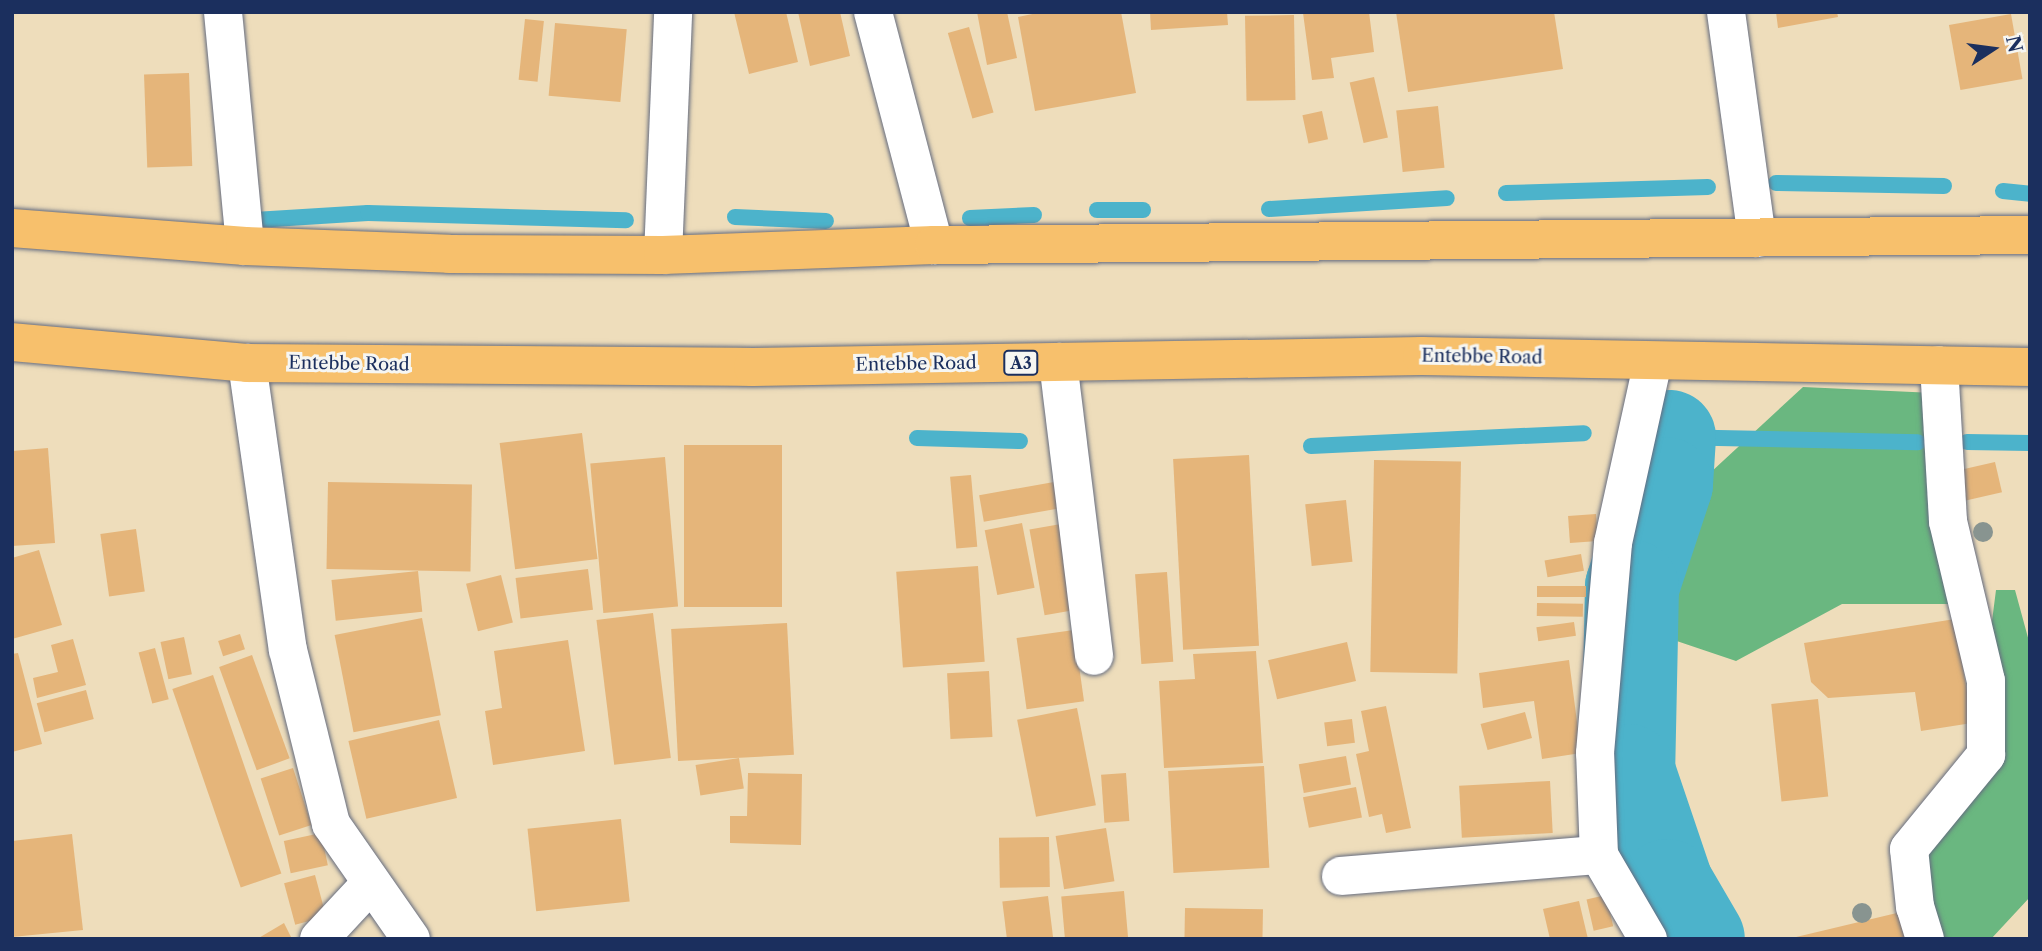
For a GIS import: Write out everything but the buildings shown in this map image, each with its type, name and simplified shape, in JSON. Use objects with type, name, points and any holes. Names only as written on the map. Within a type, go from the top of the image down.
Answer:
[{"type":"main road","points":[[12,229],[245,246],[449,254],[663,255],[934,245],[2030,235]]},
{"type":"main road","name":"Entebbe Road","points":[[12,342],[247,363],[752,367],[1422,356],[2030,367]]},
{"type":"street","points":[[223,12],[245,246]]},
{"type":"street","points":[[663,255],[673,12]]},
{"type":"street","points":[[873,12],[934,245]]},
{"type":"street","points":[[1727,12],[1757,238]]},
{"type":"street","points":[[1648,939],[1599,855],[1595,753],[1613,543],[1653,361]]},
{"type":"street","points":[[1058,362],[1094,656]]},
{"type":"street","points":[[247,363],[288,650],[331,824],[411,939]]},
{"type":"street","points":[[1925,939],[1915,907],[1909,849],[1986,755],[1986,681],[1948,521],[1939,365]]},
{"type":"street","points":[[1341,876],[1599,855]]},
{"type":"street","points":[[319,939],[371,883]]},
{"type":"green space","points":[[1803,387],[1956,394],[1950,604],[1842,604],[1736,661],[1650,632],[1644,574],[1684,497]]},
{"type":"green space","points":[[1996,590],[2015,590],[2030,645],[2030,897],[1991,939],[1935,939],[1921,892],[1929,846],[1994,768],[1991,629]]},
{"type":"waterway","points":[[1776,183],[1944,186]]},
{"type":"waterway","points":[[1506,193],[1708,187]]},
{"type":"waterway","points":[[2003,191],[2030,194]]},
{"type":"waterway","points":[[1269,209],[1447,198]]},
{"type":"waterway","points":[[1097,210],[1143,210]]},
{"type":"waterway","points":[[240,221],[368,213],[626,220]]},
{"type":"waterway","points":[[970,218],[1034,215]]},
{"type":"waterway","points":[[735,217],[826,221]]},
{"type":"waterway","points":[[1311,446],[1584,433]]},
{"type":"waterway","points":[[1669,437],[1918,442]]},
{"type":"waterway","points":[[1669,437],[1666,484],[1632,587],[1628,771],[1667,886],[1698,939]]},
{"type":"waterway","points":[[917,438],[1020,441]]},
{"type":"waterway","points":[[1967,442],[2030,443]]}]
